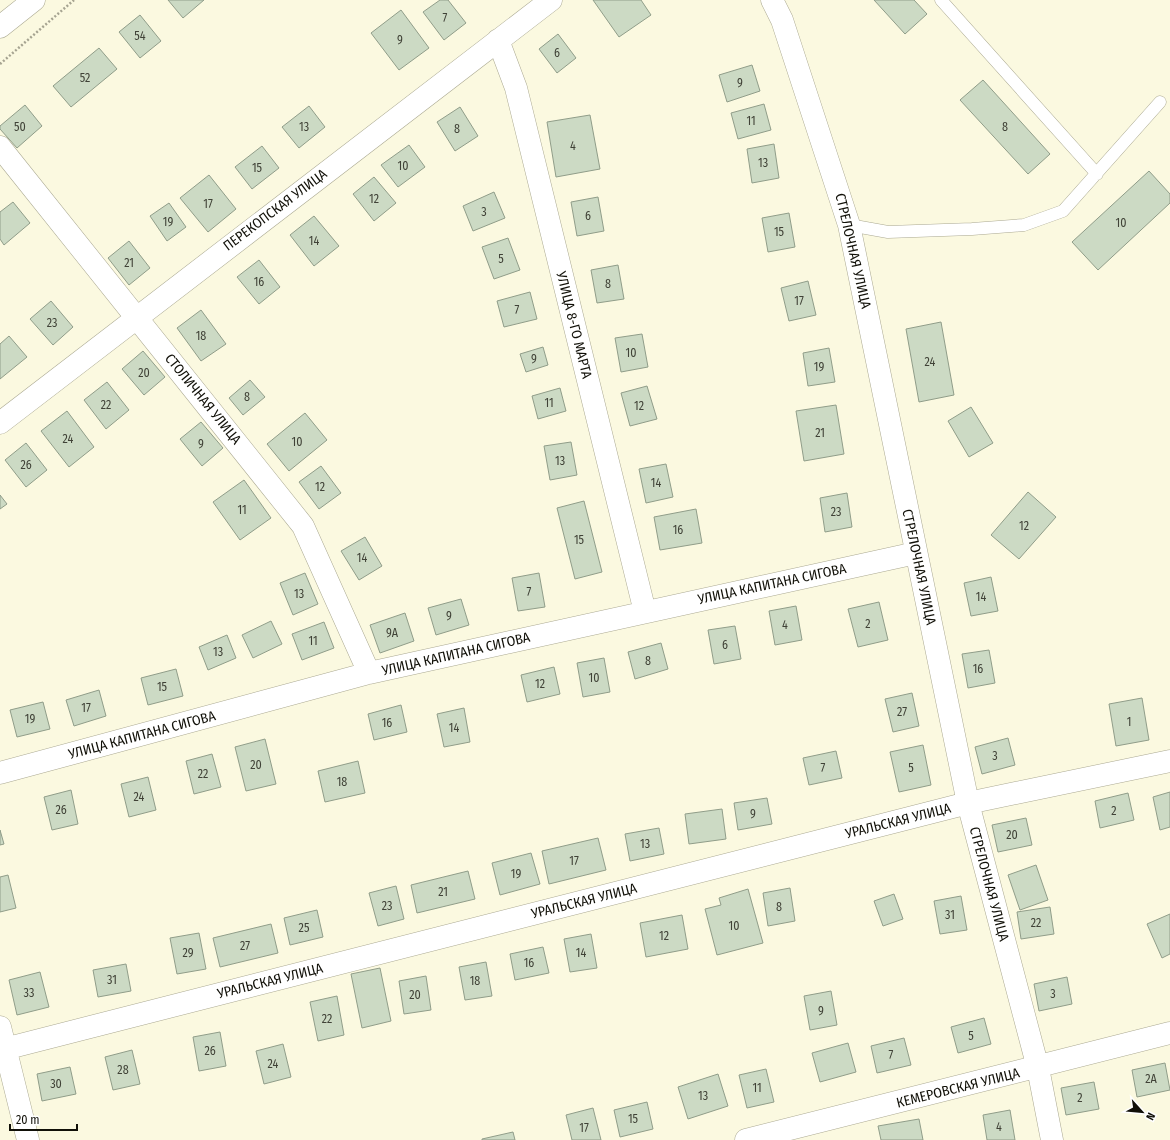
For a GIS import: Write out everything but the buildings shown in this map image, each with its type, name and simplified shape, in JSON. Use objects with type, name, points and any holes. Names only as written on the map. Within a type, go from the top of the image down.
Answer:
[{"type":"street","points":[[0,27],[34,0]]},
{"type":"street","name":"ПЕРЕКОПСКАЯ УЛИЦА","points":[[0,422],[551,0]]},
{"type":"street","name":"СТРЕЛОЧНАЯ УЛИЦА","points":[[772,0],[782,20],[849,225],[968,803],[1038,1068],[1052,1140]]},
{"type":"street","name":"УЛИЦА 8-ГО МАРТА","points":[[498,40],[516,88],[645,612]]},
{"type":"street","name":"СТОЛИЧНАЯ УЛИЦА","points":[[0,148],[137,316],[304,526],[369,673]]},
{"type":"street","name":"УЛИЦА КАПИТАНА СИГОВА","points":[[0,773],[369,673],[916,553]]},
{"type":"street","name":"УРАЛЬСКАЯ УЛИЦА","points":[[3,1050],[968,803],[1170,761]]},
{"type":"street","points":[[0,1027],[3,1050],[28,1140]]},
{"type":"street","name":"КЕМЕРОВСКАЯ УЛИЦА","points":[[746,1140],[1038,1068],[1170,1033]]},
{"type":"lane","points":[[941,0],[1097,174]]},
{"type":"lane","points":[[849,225],[888,232],[972,229],[1024,225],[1063,211],[1160,102]]},
{"type":"path","points":[[0,64],[74,0]]}]
